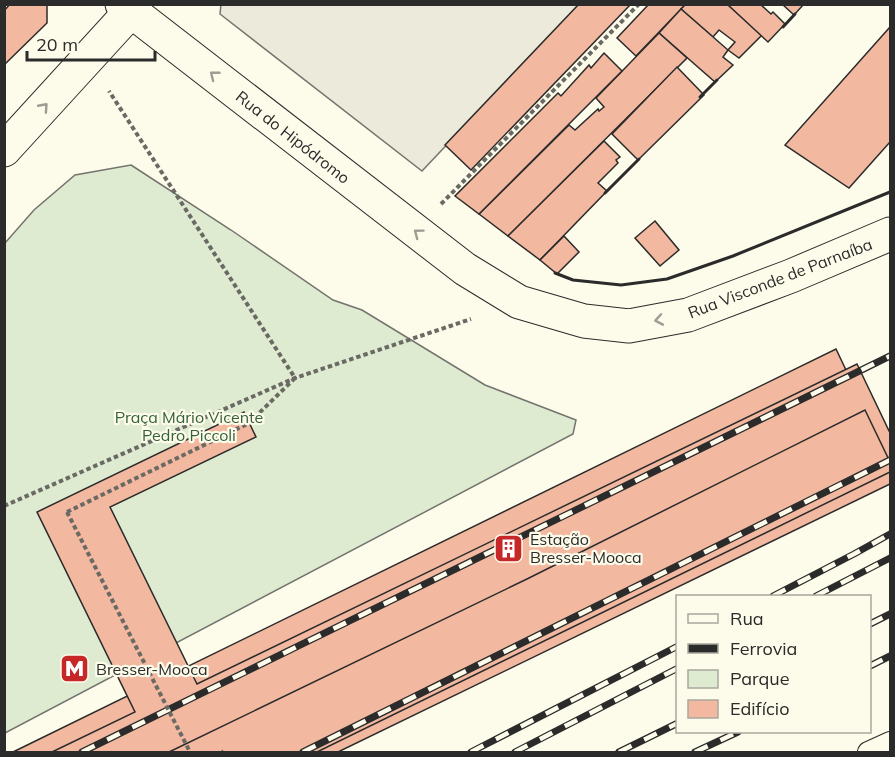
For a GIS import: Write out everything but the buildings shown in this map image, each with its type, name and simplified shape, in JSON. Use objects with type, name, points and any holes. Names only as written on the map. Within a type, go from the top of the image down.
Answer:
[{"type":"street","name":"Rua do Hipódromo","points":[[126,8],[465,269]]},
{"type":"street","points":[[4,150],[87,58],[126,8]]},
{"type":"street","name":"Rua Visconde de Parnaíba","points":[[465,269],[519,302],[584,321],[629,326],[688,315],[791,276],[891,234]]},
{"type":"lane","points":[[868,753],[891,742]]},
{"type":"path","points":[[415,231],[639,4]]},
{"type":"path","points":[[87,58],[295,378]]},
{"type":"path","points":[[4,506],[295,378],[519,302]]},
{"type":"path","points":[[190,753],[67,512],[249,423],[295,378]]},
{"type":"green space","name":"Praça Mário Vicente Pedro Piccoli","points":[[131,165],[333,300],[362,310],[485,385],[576,420],[573,434],[5,733],[5,243],[34,210],[75,175]]},
{"type":"shaded area","points":[[221,4],[579,5],[422,171],[220,14]]},
{"type":"railway","points":[[82,752],[890,356]]},
{"type":"railway","points":[[303,752],[890,460]]},
{"type":"railway","points":[[775,595],[890,534]]},
{"type":"railway","points":[[818,595],[890,558]]},
{"type":"railway","points":[[871,624],[890,614]]},
{"type":"railway","points":[[471,752],[676,647]]},
{"type":"railway","points":[[871,666],[890,656]]},
{"type":"railway","points":[[515,752],[676,669]]},
{"type":"railway","points":[[619,752],[676,724]]},
{"type":"railway","points":[[695,752],[736,733]]},
{"type":"fence","points":[[557,274],[573,280],[621,285],[667,279],[733,256],[890,192]]},
{"type":"wall","points":[[783,27],[795,14]]},
{"type":"wall","points":[[700,97],[717,80]]},
{"type":"wall","points":[[605,193],[639,159]]},
{"type":"wall","points":[[555,273],[573,280],[621,285],[667,279],[733,256],[890,192]]},
{"type":"place","name":"Estação Bresser-Mooca","points":[[509,548]]},
{"type":"place","name":"Bresser-Mooca","points":[[75,669]]}]
